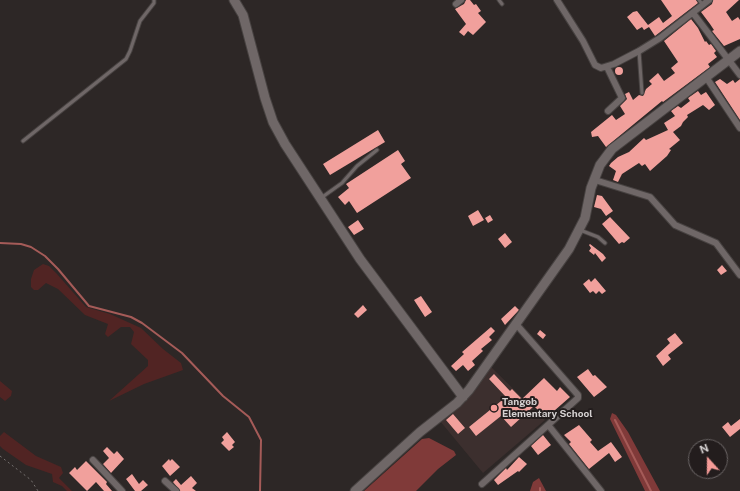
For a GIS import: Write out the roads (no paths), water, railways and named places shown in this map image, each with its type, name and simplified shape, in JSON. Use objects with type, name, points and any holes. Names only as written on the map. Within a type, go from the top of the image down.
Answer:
[{"type":"street","points":[[234,0],[243,15],[265,98],[273,122],[285,144],[320,200],[360,259],[463,397]]},
{"type":"street","points":[[456,4],[462,0]]},
{"type":"street","points":[[557,0],[583,41],[595,65],[601,68],[607,67],[639,51],[693,13],[701,3],[709,0]]},
{"type":"street","points":[[693,13],[740,75]]},
{"type":"street","points":[[355,491],[420,432],[463,397],[548,280],[580,230],[600,165],[612,149],[740,51]]},
{"type":"street","points":[[607,67],[622,98],[608,111]]},
{"type":"street","points":[[706,77],[740,128]]},
{"type":"street","points":[[595,180],[650,197],[675,225],[716,243],[740,275]]},
{"type":"street","points":[[482,484],[576,401],[578,395],[516,324]]},
{"type":"street","points":[[549,426],[601,491]]},
{"type":"street","points":[[93,460],[122,491]]},
{"type":"street","points":[[165,481],[176,491]]},
{"type":"lane","points":[[23,141],[126,59],[140,21],[154,3],[154,0]]},
{"type":"lane","points":[[499,0],[502,4]]},
{"type":"lane","points":[[639,51],[642,93]]},
{"type":"lane","points":[[320,200],[342,183],[357,166],[377,150]]},
{"type":"lane","points":[[580,230],[598,237],[605,243]]},
{"type":"waterway","points":[[0,243],[21,244],[31,247],[45,256],[58,269],[89,306],[131,317],[142,323],[182,353],[223,396],[249,417],[261,440],[260,491]]},
{"type":"waterway","points":[[615,420],[651,491]]},
{"type":"place","name":"Tangob Elementary School","points":[[494,408]]}]
